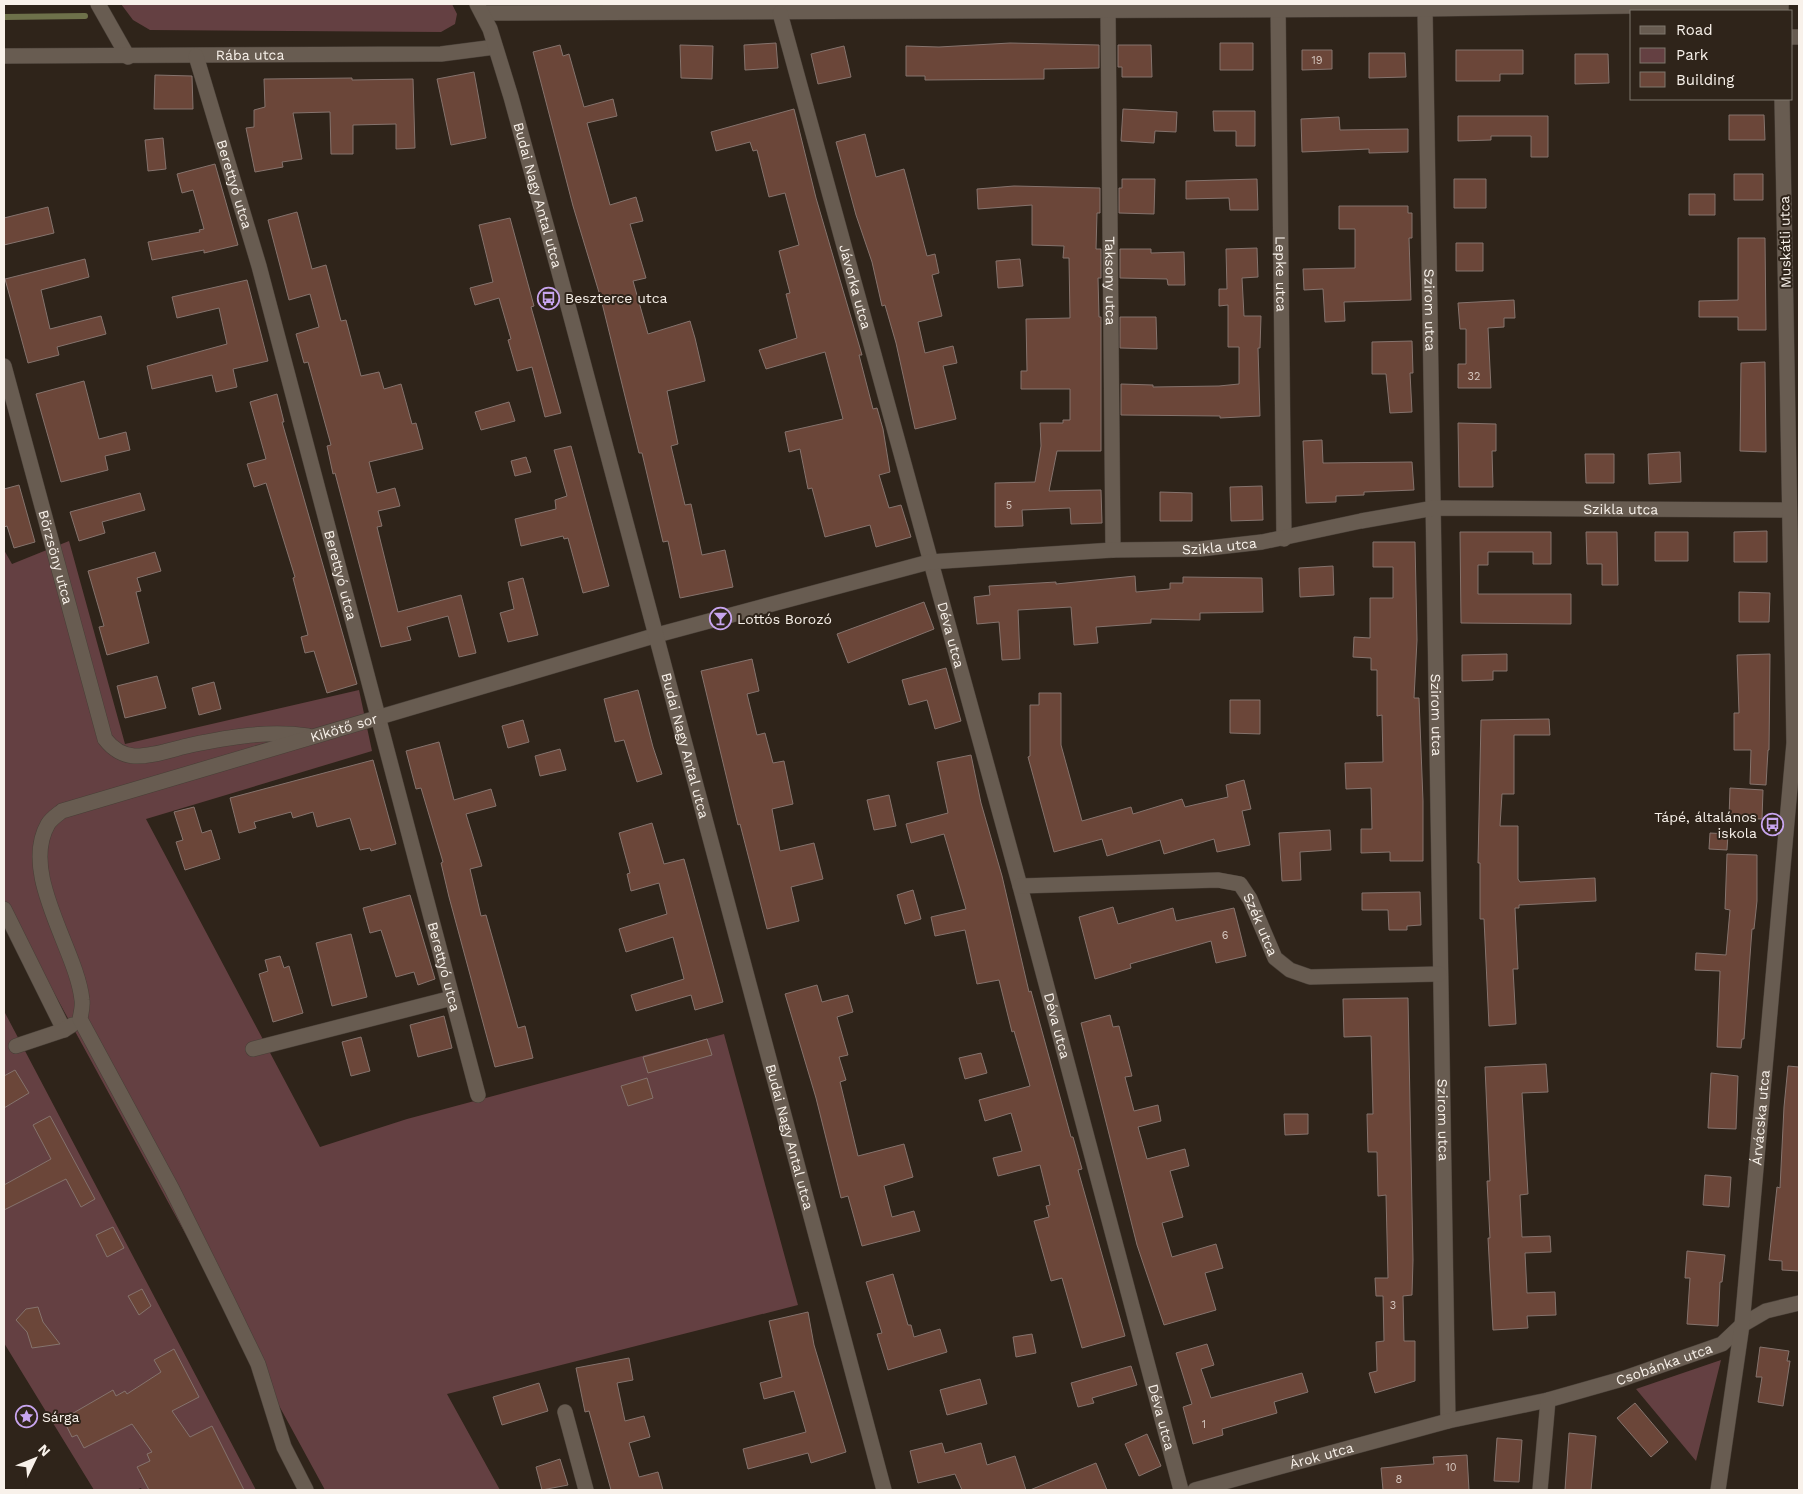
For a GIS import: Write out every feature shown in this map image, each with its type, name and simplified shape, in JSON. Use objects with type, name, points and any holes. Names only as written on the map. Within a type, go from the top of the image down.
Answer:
[{"type":"street","points":[[98,4],[128,57]]},
{"type":"street","points":[[480,8],[780,13],[872,8],[1108,12],[1278,6],[1425,10],[1781,4]]},
{"type":"street","name":"Lepke utca","points":[[1278,6],[1284,538]]},
{"type":"street","name":"Budai Nagy Antal utca","points":[[480,8],[495,48],[559,272],[884,1490]]},
{"type":"street","name":"Szirom utca","points":[[1425,10],[1434,508],[1439,974],[1448,1421]]},
{"type":"street","name":"Taksony utca","points":[[1108,12],[1113,550]]},
{"type":"street","name":"Jávorka utca","points":[[780,13],[929,562]]},
{"type":"street","name":"Rába utca","points":[[4,56],[128,57],[441,54],[495,48]]},
{"type":"street","name":"Berettyó utca","points":[[196,56],[259,266],[478,1094]]},
{"type":"street","name":"Muskátli utca","points":[[1782,100],[1793,385],[1789,510]]},
{"type":"street","name":"Börzsöny utca","points":[[4,366],[105,739],[110,747],[133,756],[218,739],[280,732],[315,737]]},
{"type":"street","name":"Szikla utca","points":[[656,635],[929,562],[1113,550],[1200,549],[1284,538],[1361,521],[1434,508],[1789,510]]},
{"type":"street","name":"Árvácska utca","points":[[1718,1490],[1742,1325],[1797,743],[1789,510]]},
{"type":"street","name":"Déva utca","points":[[929,562],[1020,886],[1181,1490]]},
{"type":"street","name":"Kikötő sor","points":[[80,1019],[82,1001],[77,981],[54,920],[41,871],[40,850],[43,835],[49,822],[62,811],[656,635]]},
{"type":"street","name":"Szék utca","points":[[1020,886],[1218,880],[1240,884],[1250,899],[1275,958],[1290,970],[1310,977],[1439,974]]},
{"type":"street","points":[[4,909],[64,1030]]},
{"type":"street","points":[[253,1049],[452,998]]},
{"type":"street","points":[[16,1046],[64,1030],[80,1019],[172,1189],[258,1364],[284,1447],[306,1490]]},
{"type":"street","name":"Csobánka utca","points":[[1448,1421],[1548,1400],[1622,1379],[1722,1344],[1742,1325],[1766,1311],[1799,1303]]},
{"type":"street","points":[[1540,1490],[1548,1400]]},
{"type":"street","points":[[565,1412],[586,1490]]},
{"type":"street","name":"Árok utca","points":[[1195,1490],[1210,1488],[1448,1421]]},
{"type":"green space","points":[[121,4],[452,4],[457,14],[455,24],[441,32],[150,30],[133,20]]},
{"type":"green space","points":[[69,541],[125,744],[359,690],[372,751],[146,819],[320,1147],[407,1119],[724,1034],[798,1305],[447,1394],[500,1490],[325,1490],[4,901],[4,550],[12,564]]},
{"type":"green space","points":[[4,1011],[256,1490],[142,1490],[141,1488],[136,1490],[94,1490],[4,1343]]},
{"type":"green space","points":[[1721,1360],[1696,1461],[1636,1389]]},
{"type":"building","points":[[776,43],[778,68],[745,70],[744,45]]},
{"type":"building","points":[[1010,43],[1099,45],[1099,68],[1044,69],[1044,79],[925,80],[925,76],[906,76],[906,46],[939,47]]},
{"type":"building","points":[[1220,43],[1253,43],[1253,70],[1220,70]]},
{"type":"building","points":[[560,45],[563,56],[569,54],[584,107],[613,99],[617,116],[587,123],[610,205],[636,197],[643,221],[630,224],[646,278],[633,281],[648,334],[690,321],[705,381],[667,391],[678,444],[671,446],[685,505],[691,504],[702,555],[725,550],[733,587],[680,598],[668,541],[663,542],[642,453],[639,453],[601,299],[573,206],[533,52]]},
{"type":"building","points":[[680,45],[713,46],[712,79],[681,78]]},
{"type":"building","points":[[1118,45],[1151,45],[1152,77],[1122,77],[1122,67],[1118,67]]},
{"type":"building","points":[[844,46],[851,77],[818,84],[811,54]]},
{"type":"building","points":[[1302,50],[1332,50],[1332,69],[1302,70]]},
{"type":"building","points":[[1456,50],[1523,50],[1523,74],[1500,74],[1500,81],[1456,81]]},
{"type":"building","points":[[1369,53],[1405,53],[1406,77],[1369,78]]},
{"type":"building","points":[[1575,54],[1608,54],[1609,83],[1575,84]]},
{"type":"building","points":[[474,72],[486,138],[451,145],[437,79]]},
{"type":"building","points":[[155,75],[192,76],[193,109],[154,109]]},
{"type":"building","points":[[352,78],[352,80],[413,79],[415,148],[396,149],[396,124],[353,125],[353,154],[331,154],[330,112],[293,113],[302,159],[282,162],[283,167],[255,172],[246,128],[254,127],[254,110],[265,107],[264,79]]},
{"type":"building","points":[[794,109],[816,198],[862,355],[859,355],[873,409],[877,408],[883,429],[890,472],[879,475],[889,508],[901,505],[911,537],[876,547],[870,525],[825,537],[812,488],[808,489],[800,449],[789,452],[785,432],[843,419],[825,352],[766,369],[759,350],[797,338],[786,294],[790,293],[779,251],[799,245],[785,193],[769,197],[757,150],[753,151],[750,142],[716,151],[711,132]]},
{"type":"building","points":[[1123,109],[1177,112],[1176,132],[1155,131],[1154,143],[1121,141]]},
{"type":"building","points":[[1213,111],[1255,111],[1255,146],[1236,146],[1236,131],[1214,131]]},
{"type":"building","points":[[1729,115],[1764,115],[1765,140],[1729,140]]},
{"type":"building","points":[[1458,116],[1548,116],[1548,157],[1531,157],[1531,136],[1491,136],[1491,140],[1458,141]]},
{"type":"building","points":[[1339,117],[1340,130],[1408,129],[1408,152],[1369,153],[1369,149],[1302,152],[1301,119]]},
{"type":"building","points":[[865,134],[876,177],[904,169],[927,256],[935,254],[939,273],[932,275],[942,316],[918,322],[925,353],[953,346],[957,363],[943,366],[956,419],[915,429],[896,343],[885,305],[882,306],[872,262],[856,215],[836,142]]},
{"type":"building","points":[[163,138],[166,169],[148,171],[145,140]]},
{"type":"building","points":[[215,164],[238,245],[204,253],[204,250],[152,260],[148,242],[200,232],[199,230],[204,229],[193,190],[182,193],[177,174]]},
{"type":"building","points":[[1734,174],[1763,174],[1763,200],[1734,200]]},
{"type":"building","points":[[1122,179],[1155,179],[1154,214],[1119,213],[1119,188],[1122,188]]},
{"type":"building","points":[[1257,179],[1258,210],[1230,210],[1229,198],[1186,199],[1186,181]]},
{"type":"building","points":[[1454,179],[1486,179],[1486,208],[1454,208]]},
{"type":"building","points":[[1014,186],[1100,188],[1100,213],[1097,213],[1096,249],[1101,249],[1101,278],[1098,278],[1099,317],[1101,317],[1101,451],[1057,451],[1049,491],[1101,490],[1102,523],[1071,524],[1070,508],[1022,510],[1023,526],[995,527],[995,483],[1035,482],[1041,446],[1040,423],[1063,423],[1063,420],[1070,420],[1070,389],[1021,389],[1021,371],[1027,371],[1026,319],[1070,318],[1069,258],[1063,258],[1064,246],[1032,245],[1032,205],[978,209],[977,189]]},
{"type":"building","points":[[1689,194],[1715,194],[1715,215],[1689,215]]},
{"type":"building","points":[[1339,206],[1408,206],[1408,213],[1412,213],[1412,238],[1409,238],[1411,300],[1344,302],[1345,321],[1325,322],[1323,289],[1304,290],[1303,269],[1355,268],[1355,229],[1339,229]]},
{"type":"building","points":[[48,207],[54,233],[4,245],[4,218]]},
{"type":"building","points":[[297,212],[312,269],[326,265],[341,321],[346,320],[361,376],[379,372],[384,389],[401,384],[412,424],[416,423],[423,449],[369,462],[377,493],[395,488],[400,506],[378,511],[382,526],[377,527],[398,612],[461,595],[476,653],[459,657],[448,616],[407,627],[411,640],[381,647],[335,473],[333,474],[327,446],[331,445],[308,362],[304,363],[296,334],[319,327],[310,294],[289,300],[268,220]]},
{"type":"building","points":[[510,218],[534,306],[531,307],[561,413],[545,417],[532,367],[517,371],[508,340],[511,339],[499,298],[475,305],[470,288],[493,282],[479,225]]},
{"type":"building","points":[[1738,238],[1765,238],[1766,330],[1738,330],[1738,317],[1699,317],[1699,301],[1738,300]]},
{"type":"building","points":[[1456,243],[1483,243],[1483,271],[1456,271]]},
{"type":"building","points":[[1257,248],[1258,277],[1242,278],[1244,316],[1261,316],[1260,348],[1258,348],[1260,416],[1220,418],[1220,416],[1121,415],[1121,384],[1153,385],[1153,387],[1239,384],[1239,347],[1228,347],[1228,305],[1219,306],[1219,289],[1227,289],[1226,249]]},
{"type":"building","points":[[1120,249],[1151,249],[1151,253],[1184,252],[1185,285],[1168,285],[1167,279],[1120,278]]},
{"type":"building","points":[[85,259],[89,277],[41,290],[50,329],[101,316],[106,334],[57,347],[59,355],[28,363],[5,279]]},
{"type":"building","points":[[1020,259],[1023,286],[998,288],[996,261]]},
{"type":"building","points":[[247,280],[268,361],[233,369],[237,387],[216,392],[212,375],[152,389],[147,366],[227,344],[219,308],[177,318],[172,297]]},
{"type":"building","points":[[1514,300],[1515,318],[1504,318],[1504,327],[1488,328],[1491,388],[1458,388],[1458,364],[1466,364],[1466,329],[1460,329],[1458,303]]},
{"type":"building","points":[[1120,317],[1156,317],[1157,349],[1120,348]]},
{"type":"building","points":[[1412,341],[1413,373],[1410,373],[1412,412],[1390,413],[1386,374],[1372,374],[1372,342]]},
{"type":"building","points":[[1765,362],[1766,452],[1740,451],[1741,363]]},
{"type":"building","points":[[84,381],[99,439],[126,432],[130,450],[105,456],[108,470],[61,482],[36,394]]},
{"type":"building","points":[[277,394],[284,422],[282,422],[357,684],[327,693],[314,651],[305,653],[301,637],[308,635],[293,578],[295,577],[266,483],[254,487],[247,464],[266,459],[250,402]]},
{"type":"building","points":[[509,402],[515,421],[481,430],[475,412]]},
{"type":"building","points":[[1458,423],[1496,424],[1496,451],[1492,451],[1493,487],[1459,487]]},
{"type":"building","points":[[1322,440],[1323,463],[1412,462],[1414,490],[1364,492],[1364,495],[1336,496],[1336,502],[1306,503],[1303,441]]},
{"type":"building","points":[[571,446],[609,586],[583,593],[568,538],[564,539],[563,536],[521,546],[515,519],[556,509],[555,500],[567,496],[554,450]]},
{"type":"building","points":[[1680,452],[1681,482],[1649,484],[1648,454]]},
{"type":"building","points":[[1585,454],[1614,454],[1614,483],[1586,483]]},
{"type":"building","points":[[526,457],[531,472],[515,476],[511,461]]},
{"type":"building","points":[[19,485],[35,542],[14,548],[7,526],[4,527],[4,489]]},
{"type":"building","points":[[1262,486],[1263,520],[1231,521],[1230,487]]},
{"type":"building","points":[[1160,492],[1192,493],[1192,521],[1160,521]]},
{"type":"building","points":[[140,493],[145,510],[102,522],[105,533],[79,541],[70,512]]},
{"type":"building","points":[[1767,531],[1767,562],[1734,562],[1734,532]]},
{"type":"building","points":[[1460,532],[1551,532],[1551,564],[1533,564],[1533,552],[1488,552],[1488,565],[1478,565],[1478,594],[1571,594],[1571,624],[1461,623]]},
{"type":"building","points":[[1586,532],[1617,532],[1618,585],[1602,585],[1602,564],[1587,564]]},
{"type":"building","points":[[1655,532],[1688,532],[1688,561],[1655,561]]},
{"type":"building","points":[[1373,542],[1415,542],[1417,640],[1414,698],[1419,698],[1423,861],[1390,861],[1390,852],[1361,853],[1361,829],[1372,829],[1371,788],[1346,789],[1345,763],[1383,762],[1382,715],[1377,716],[1377,670],[1371,670],[1371,658],[1353,657],[1354,637],[1370,638],[1370,598],[1393,598],[1393,567],[1373,567]]},
{"type":"building","points":[[155,552],[161,571],[137,578],[141,591],[136,592],[149,643],[107,655],[99,627],[104,626],[88,571]]},
{"type":"building","points":[[1333,566],[1334,595],[1300,597],[1299,568]]},
{"type":"building","points":[[1135,576],[1136,592],[1170,589],[1170,583],[1183,583],[1183,577],[1262,578],[1263,612],[1200,613],[1200,620],[1151,619],[1151,623],[1096,627],[1098,643],[1074,645],[1071,607],[1018,610],[1020,659],[1002,660],[999,622],[977,624],[974,597],[990,595],[989,586],[1056,582],[1056,584]]},
{"type":"building","points":[[523,578],[538,635],[508,642],[500,613],[514,609],[508,582]]},
{"type":"building","points":[[1739,592],[1770,593],[1769,622],[1739,622]]},
{"type":"building","points":[[924,602],[934,629],[848,663],[837,634]]},
{"type":"building","points":[[1507,654],[1507,671],[1493,671],[1493,680],[1462,681],[1462,655]]},
{"type":"building","points":[[1770,654],[1769,750],[1766,785],[1750,784],[1751,750],[1734,750],[1734,713],[1739,713],[1737,655]]},
{"type":"building","points":[[752,659],[759,691],[747,694],[757,735],[765,733],[773,763],[784,761],[793,804],[772,809],[780,851],[814,843],[823,879],[791,887],[799,921],[767,929],[740,824],[738,825],[701,671]]},
{"type":"building","points":[[946,668],[961,721],[935,729],[927,700],[909,705],[902,680]]},
{"type":"building","points":[[157,676],[166,708],[125,718],[117,686]]},
{"type":"building","points":[[214,682],[221,709],[199,715],[192,688]]},
{"type":"building","points":[[638,690],[662,774],[637,782],[624,740],[615,742],[604,699]]},
{"type":"building","points":[[1039,693],[1061,693],[1061,745],[1082,821],[1131,807],[1133,814],[1182,799],[1185,807],[1228,797],[1226,785],[1244,780],[1251,809],[1242,811],[1250,845],[1217,852],[1214,839],[1164,854],[1160,840],[1107,856],[1102,839],[1054,852],[1028,757],[1030,756],[1030,705],[1039,705]]},
{"type":"building","points":[[1230,700],[1260,700],[1260,734],[1230,733]]},
{"type":"building","points":[[1549,719],[1550,735],[1514,735],[1514,794],[1502,794],[1500,826],[1518,826],[1518,879],[1520,882],[1595,878],[1596,901],[1519,905],[1519,908],[1515,908],[1518,969],[1513,969],[1516,1024],[1489,1026],[1484,919],[1480,919],[1480,863],[1478,863],[1481,720]]},
{"type":"building","points":[[523,720],[529,742],[508,748],[502,726]]},
{"type":"building","points":[[439,742],[454,800],[491,789],[496,806],[466,814],[482,866],[470,869],[481,916],[486,915],[518,1028],[525,1026],[533,1058],[495,1067],[449,897],[441,863],[443,862],[421,788],[416,789],[406,751]]},
{"type":"building","points":[[560,749],[566,770],[540,776],[535,756]]},
{"type":"building","points":[[971,755],[981,803],[1002,876],[1029,992],[1031,991],[1071,1137],[1073,1137],[1082,1169],[1078,1170],[1125,1336],[1082,1348],[1062,1278],[1051,1281],[1034,1221],[1049,1217],[1046,1206],[1050,1205],[1040,1165],[998,1176],[993,1158],[1022,1151],[1011,1113],[985,1121],[979,1100],[1030,1086],[1014,1031],[1012,1032],[999,980],[977,984],[965,930],[935,936],[931,917],[966,909],[944,834],[911,843],[906,824],[948,813],[937,762]]},
{"type":"building","points":[[373,760],[396,844],[371,851],[370,848],[360,850],[350,818],[317,827],[313,812],[293,818],[291,812],[254,822],[256,828],[239,833],[230,798]]},
{"type":"building","points":[[1730,788],[1763,790],[1762,819],[1729,818]]},
{"type":"building","points":[[889,795],[896,826],[874,830],[867,800]]},
{"type":"building","points":[[194,807],[202,833],[211,830],[220,859],[185,870],[176,842],[183,840],[174,812]]},
{"type":"building","points":[[652,823],[664,864],[684,859],[723,1002],[695,1010],[691,995],[636,1011],[631,995],[684,979],[673,937],[626,952],[619,929],[667,914],[659,883],[631,891],[627,874],[630,873],[619,833]]},
{"type":"building","points":[[1330,830],[1331,850],[1300,852],[1301,880],[1282,881],[1279,833]]},
{"type":"building","points":[[1710,833],[1728,834],[1727,850],[1709,849]]},
{"type":"building","points":[[1727,854],[1757,855],[1757,901],[1754,929],[1752,929],[1744,1039],[1742,1039],[1741,1048],[1717,1047],[1720,971],[1695,970],[1696,953],[1726,955],[1730,910],[1725,909]]},
{"type":"building","points":[[913,890],[921,919],[905,924],[897,895]]},
{"type":"building","points":[[1420,892],[1421,925],[1407,926],[1407,930],[1389,930],[1388,910],[1362,910],[1362,893]]},
{"type":"building","points":[[410,895],[435,979],[418,985],[414,972],[396,977],[381,930],[370,933],[363,908]]},
{"type":"building","points":[[1113,907],[1118,924],[1173,908],[1176,921],[1234,908],[1246,956],[1216,963],[1211,941],[1130,964],[1131,968],[1095,979],[1079,917]]},
{"type":"building","points":[[351,934],[367,997],[332,1006],[316,943]]},
{"type":"building","points":[[280,956],[284,968],[289,966],[303,1013],[273,1022],[259,974],[268,971],[265,960]]},
{"type":"building","points":[[817,985],[822,1002],[848,995],[853,1012],[837,1017],[848,1055],[839,1057],[846,1080],[840,1082],[858,1156],[904,1144],[913,1177],[884,1186],[892,1217],[914,1211],[920,1231],[862,1246],[848,1196],[841,1198],[816,1098],[785,994]]},
{"type":"building","points":[[1408,998],[1413,1260],[1412,1295],[1403,1296],[1404,1341],[1415,1341],[1415,1381],[1375,1393],[1369,1373],[1377,1371],[1376,1342],[1384,1341],[1383,1296],[1376,1296],[1375,1278],[1388,1278],[1386,1195],[1378,1196],[1377,1152],[1368,1152],[1367,1114],[1373,1114],[1371,1036],[1344,1037],[1343,999]]},
{"type":"building","points":[[1110,1015],[1113,1027],[1119,1026],[1132,1076],[1125,1077],[1134,1111],[1158,1105],[1161,1121],[1138,1127],[1147,1159],[1185,1149],[1189,1166],[1170,1171],[1183,1217],[1162,1223],[1172,1257],[1216,1244],[1223,1268],[1205,1273],[1216,1310],[1164,1325],[1137,1245],[1081,1023]]},
{"type":"building","points":[[444,1016],[452,1048],[418,1057],[410,1025]]},
{"type":"building","points":[[361,1037],[370,1071],[351,1076],[342,1042]]},
{"type":"building","points":[[707,1039],[712,1055],[648,1073],[643,1057]]},
{"type":"building","points":[[981,1053],[987,1073],[965,1079],[959,1058]]},
{"type":"building","points":[[1546,1064],[1548,1092],[1522,1093],[1528,1194],[1520,1195],[1522,1237],[1550,1236],[1551,1252],[1525,1253],[1527,1293],[1555,1292],[1556,1315],[1527,1316],[1528,1328],[1493,1330],[1488,1238],[1490,1238],[1487,1181],[1490,1181],[1485,1067]]},
{"type":"building","points":[[1788,1066],[1799,1067],[1799,1271],[1782,1270],[1782,1261],[1769,1260],[1777,1187],[1780,1188]]},
{"type":"building","points":[[15,1070],[29,1093],[4,1108],[4,1076]]},
{"type":"building","points":[[1711,1073],[1738,1076],[1736,1129],[1708,1128]]},
{"type":"building","points":[[647,1078],[653,1098],[628,1106],[621,1086]]},
{"type":"building","points":[[1284,1114],[1308,1114],[1308,1134],[1285,1135]]},
{"type":"building","points":[[50,1116],[95,1199],[81,1207],[66,1179],[4,1210],[4,1185],[51,1159],[33,1125]]},
{"type":"building","points":[[1705,1175],[1731,1177],[1729,1207],[1703,1205]]},
{"type":"building","points":[[113,1227],[124,1248],[107,1257],[96,1235]]},
{"type":"building","points":[[1687,1251],[1725,1255],[1722,1282],[1720,1282],[1718,1326],[1687,1324],[1690,1278],[1685,1278]]},
{"type":"building","points":[[893,1274],[908,1325],[911,1325],[914,1337],[940,1329],[947,1352],[888,1370],[877,1334],[882,1333],[866,1282]]},
{"type":"building","points":[[142,1289],[151,1306],[139,1315],[128,1296]]},
{"type":"building","points":[[38,1307],[43,1322],[60,1344],[32,1348],[27,1332],[16,1320],[26,1309]]},
{"type":"building","points":[[808,1312],[814,1345],[846,1452],[811,1463],[808,1453],[748,1469],[743,1449],[806,1432],[794,1391],[764,1399],[760,1383],[782,1377],[769,1321]]},
{"type":"building","points":[[1032,1334],[1036,1353],[1016,1357],[1013,1337]]},
{"type":"building","points":[[1207,1344],[1214,1365],[1201,1369],[1211,1398],[1302,1373],[1308,1392],[1274,1402],[1277,1413],[1222,1429],[1223,1435],[1193,1444],[1183,1407],[1192,1404],[1176,1353]]},
{"type":"building","points":[[1760,1347],[1789,1351],[1787,1361],[1790,1361],[1783,1406],[1758,1402],[1762,1377],[1756,1377]]},
{"type":"building","points":[[174,1349],[199,1397],[172,1411],[190,1437],[212,1426],[244,1490],[149,1490],[137,1467],[150,1461],[147,1454],[152,1452],[132,1424],[84,1448],[77,1435],[72,1437],[63,1419],[113,1390],[116,1396],[125,1391],[127,1394],[161,1372],[154,1360]]},
{"type":"building","points":[[629,1358],[633,1380],[617,1383],[625,1421],[644,1416],[650,1437],[629,1443],[639,1477],[658,1472],[663,1490],[611,1490],[589,1411],[585,1412],[576,1368]]},
{"type":"building","points":[[1131,1366],[1137,1385],[1092,1398],[1094,1403],[1078,1407],[1071,1383]]},
{"type":"building","points":[[980,1379],[987,1404],[947,1415],[940,1390]]},
{"type":"building","points":[[539,1383],[548,1411],[502,1425],[493,1397]]},
{"type":"building","points":[[1635,1403],[1668,1442],[1651,1457],[1617,1418]]},
{"type":"building","points":[[1569,1433],[1596,1436],[1591,1490],[1565,1490]]},
{"type":"building","points":[[1147,1434],[1161,1466],[1139,1476],[1125,1444]]},
{"type":"building","points":[[1497,1438],[1522,1440],[1519,1482],[1494,1481]]},
{"type":"building","points":[[942,1443],[945,1453],[981,1443],[987,1465],[1015,1456],[1026,1490],[962,1490],[955,1474],[918,1483],[910,1451]]},
{"type":"building","points":[[1467,1455],[1469,1490],[1383,1490],[1381,1468],[1434,1464],[1433,1457]]},
{"type":"building","points":[[560,1459],[568,1485],[542,1490],[536,1467]]},
{"type":"building","points":[[1096,1463],[1107,1490],[1030,1490]]},
{"type":"waterway","points":[[4,17],[85,16]]},
{"type":"place","name":"Beszterce utca","points":[[549,298]]},
{"type":"place","name":"Lottós Borozó","points":[[721,619]]},
{"type":"place","name":"Tápé, általános iskola","points":[[1773,825]]},
{"type":"place","name":"Sárga","points":[[26,1417]]}]
